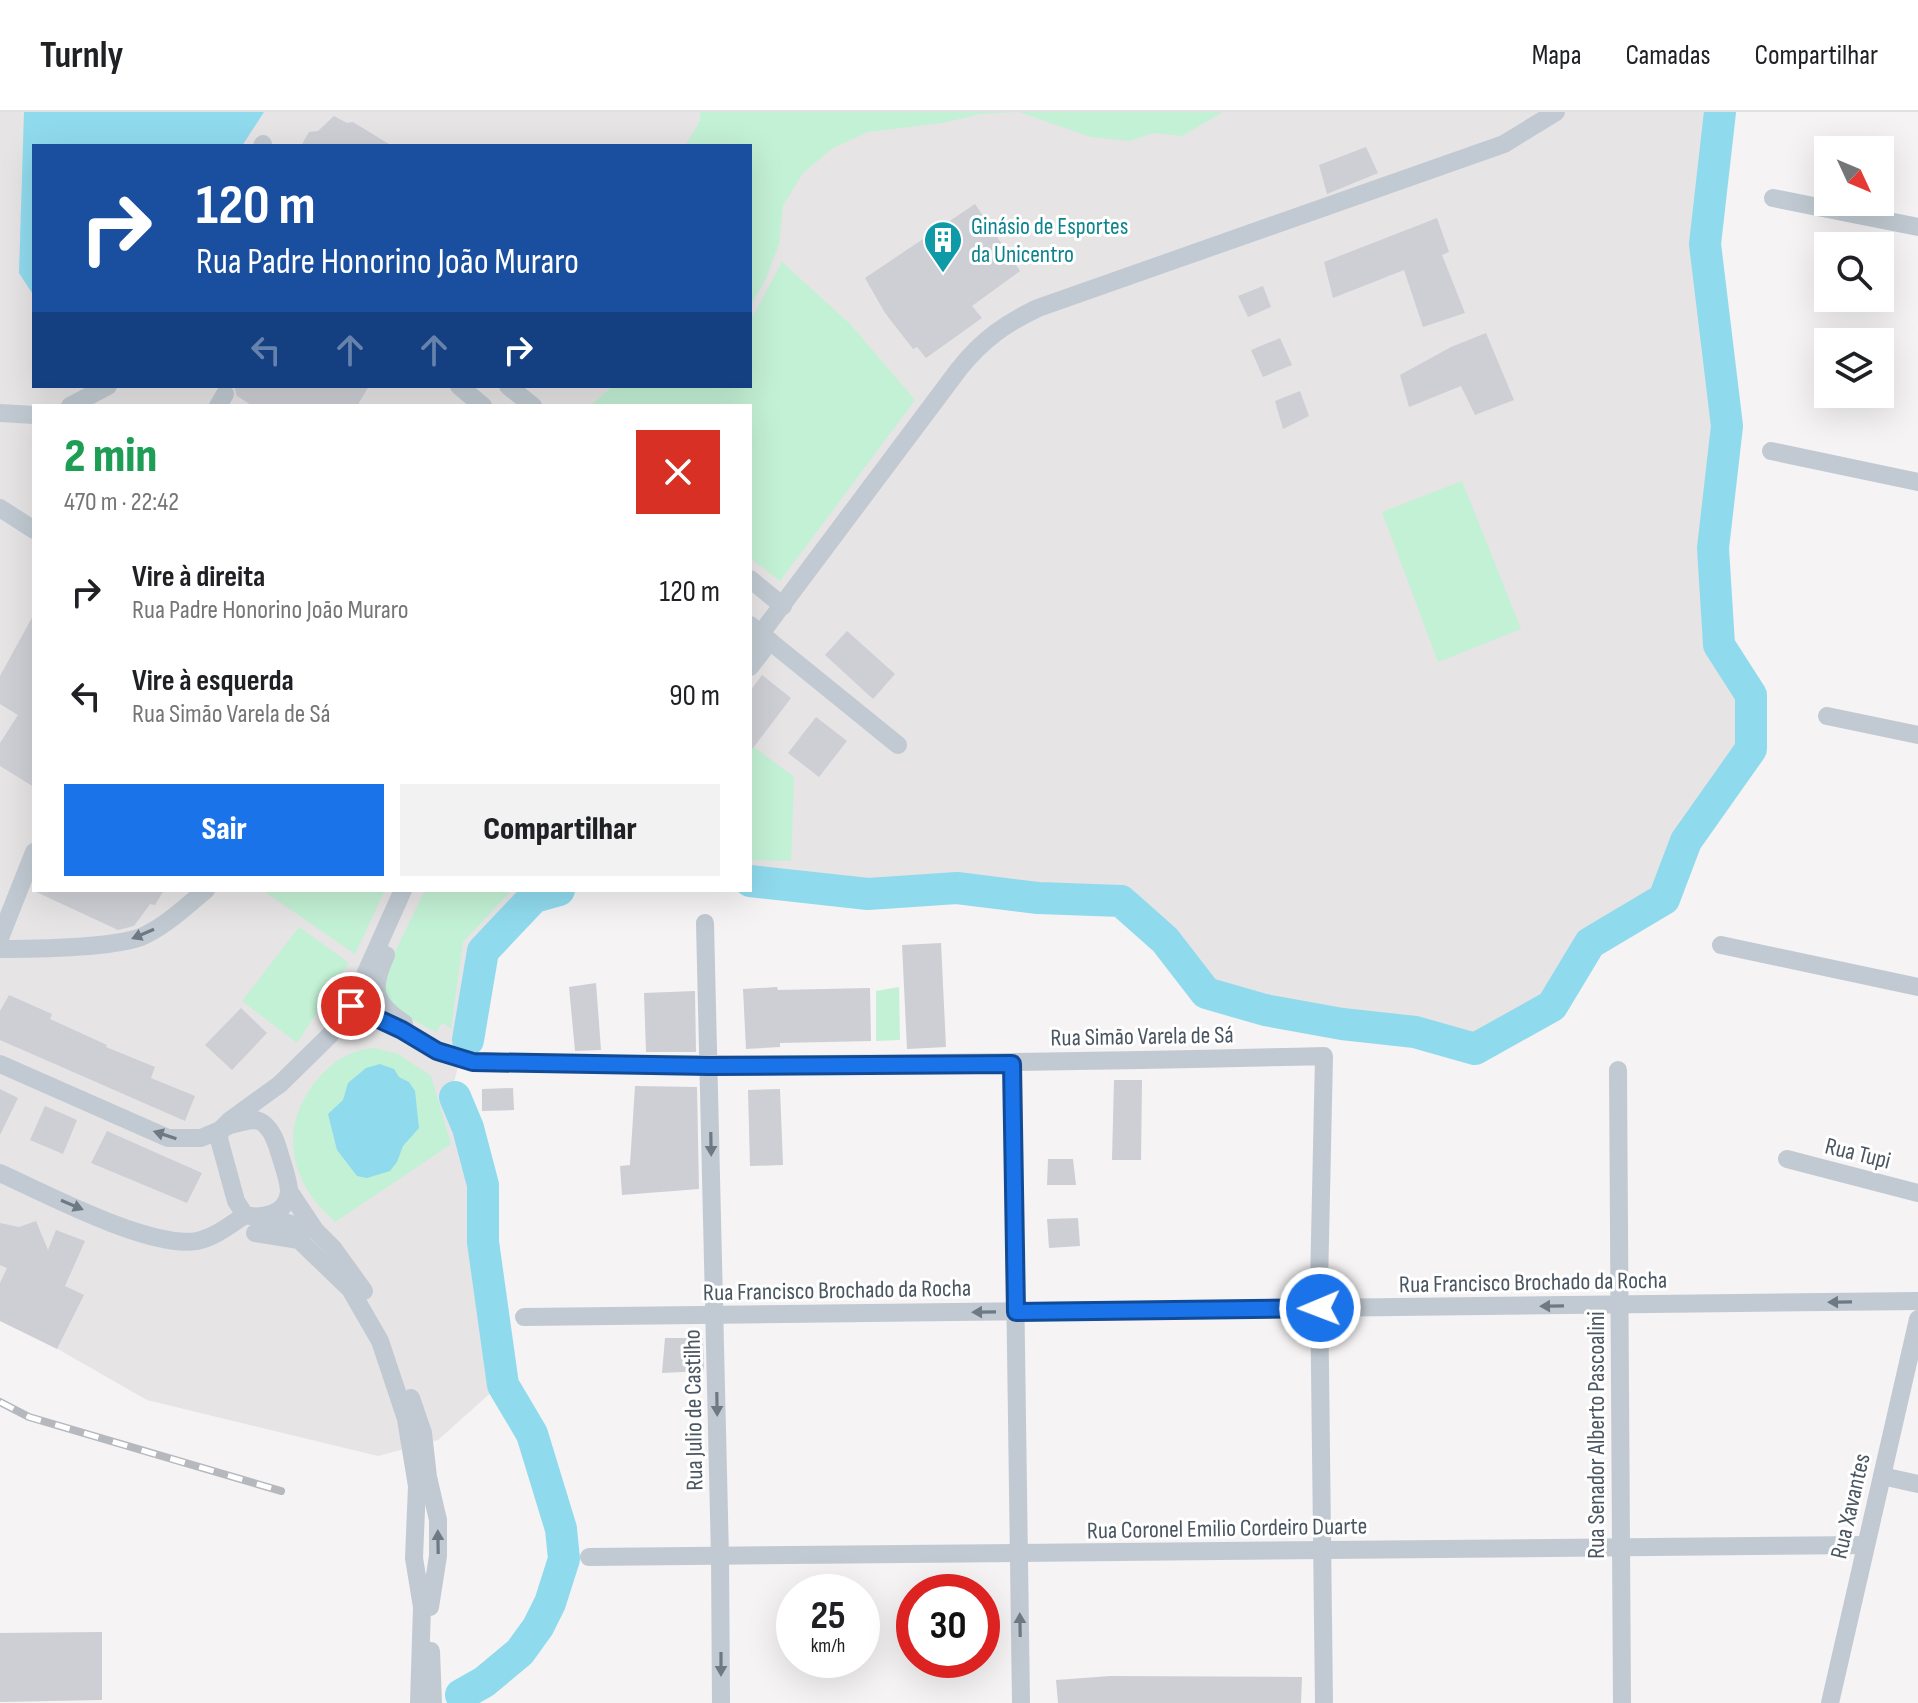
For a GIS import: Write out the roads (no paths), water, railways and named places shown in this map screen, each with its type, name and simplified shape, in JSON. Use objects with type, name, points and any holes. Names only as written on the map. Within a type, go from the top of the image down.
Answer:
[{"type":"street","points":[[752,660],[758,637],[976,347],[996,330],[1038,308],[1504,144],[1556,112]]},
{"type":"street","points":[[1773,198],[1918,227]]},
{"type":"street","points":[[74,404],[104,388]]},
{"type":"street","points":[[461,388],[481,404]]},
{"type":"street","points":[[510,388],[530,404]]},
{"type":"street","points":[[0,413],[32,415]]},
{"type":"street","points":[[1771,451],[1918,482]]},
{"type":"street","points":[[0,508],[32,529]]},
{"type":"street","points":[[752,581],[783,606]]},
{"type":"street","points":[[758,637],[898,745]]},
{"type":"street","points":[[1827,716],[1918,735]]},
{"type":"street","points":[[0,938],[32,857]]},
{"type":"street","points":[[0,949],[119,942],[142,936],[163,924],[203,892]]},
{"type":"street","points":[[402,892],[351,1006],[330,1035],[280,1084],[229,1121],[220,1130],[219,1139],[236,1201],[245,1215],[260,1225],[299,1240],[350,1289],[380,1341],[406,1419],[417,1486],[414,1558],[422,1607],[419,1703]]},
{"type":"street","points":[[415,892],[377,974],[376,991],[387,1012],[435,1041],[453,1048]]},
{"type":"street","name":"Rua Julio de Castilho","points":[[705,923],[721,1703]]},
{"type":"street","points":[[1721,945],[1918,987]]},
{"type":"street","name":"Rua Simão Varela de Sá","points":[[351,1006],[437,1051],[473,1062],[709,1066],[1012,1064],[1324,1056],[1320,1308]]},
{"type":"street","points":[[0,1064],[168,1138],[201,1138],[239,1122],[260,1121],[270,1129],[289,1191],[315,1230],[333,1248],[368,1296],[398,1360],[423,1433],[428,1477],[421,1556],[430,1607],[433,1703]]},
{"type":"street","points":[[1012,1064],[1021,1703]]},
{"type":"street","name":"Rua Senador Alberto Pascoalini","points":[[1618,1070],[1622,1703]]},
{"type":"street","points":[[260,1121],[280,1084]]},
{"type":"street","name":"Rua Tupi","points":[[1787,1159],[1918,1193]]},
{"type":"street","points":[[0,1173],[139,1234],[180,1243],[222,1232],[245,1215]]},
{"type":"street","points":[[260,1225],[285,1203],[289,1191]]},
{"type":"street","points":[[260,1225],[315,1230]]},
{"type":"street","name":"Rua Francisco Brochado da Rocha","points":[[524,1317],[1918,1301]]},
{"type":"street","points":[[1320,1308],[1324,1703]]},
{"type":"street","name":"Rua Xavantes","points":[[1830,1703],[1918,1319]]},
{"type":"street","points":[[1882,1476],[1918,1484]]},
{"type":"street","name":"Rua Coronel Emilio Cordeiro Duarte","points":[[589,1557],[1866,1545]]},
{"type":"water","points":[[24,112],[264,112],[243,144],[32,144],[32,293],[19,273]]},
{"type":"water","points":[[380,1064],[394,1069],[415,1091],[419,1128],[403,1146],[390,1171],[367,1178],[357,1176],[337,1150],[328,1114],[343,1100],[348,1083],[366,1068]]},
{"type":"waterway","points":[[752,881],[868,894],[957,888],[1038,898],[1121,901],[1165,940],[1206,993],[1265,1010],[1342,1024],[1415,1032],[1475,1049],[1552,1006],[1590,943],[1664,899],[1686,841],[1751,749],[1751,695],[1719,645],[1713,548],[1727,426],[1705,244],[1720,112]]},
{"type":"waterway","points":[[468,1040],[483,951],[534,897],[552,892]]},
{"type":"waterway","points":[[455,1097],[468,1128],[483,1185],[483,1242],[503,1385],[532,1434],[561,1529],[564,1559],[550,1603],[520,1652],[484,1682],[461,1695]]},
{"type":"railway","points":[[0,1402],[29,1417],[281,1491]]},
{"type":"place","name":"Ginásio de Esportes da Unicentro","points":[[943,274]]}]
